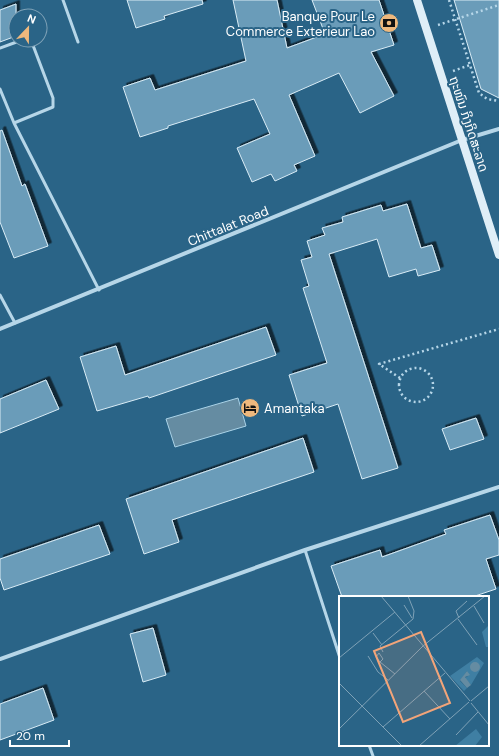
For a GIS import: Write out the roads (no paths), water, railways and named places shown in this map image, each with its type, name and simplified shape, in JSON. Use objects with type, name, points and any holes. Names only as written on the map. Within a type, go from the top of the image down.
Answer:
[{"type":"street","name":"ຖະໜົນ ກິງກິດສະລາດ","points":[[417,0],[499,255]]},
{"type":"street","name":"Chittalat Road","points":[[0,329],[99,290],[462,140],[499,129]]},
{"type":"street","points":[[0,659],[305,550],[499,487]]},
{"type":"lane","points":[[63,0],[78,42]]},
{"type":"lane","points":[[14,123],[53,107],[53,98],[35,48]]},
{"type":"lane","points":[[0,89],[14,123],[99,290]]},
{"type":"lane","points":[[0,295],[15,323]]},
{"type":"lane","points":[[305,550],[339,655]]},
{"type":"lane","points":[[369,746],[373,756]]},
{"type":"water","points":[[238,398],[246,426],[175,447],[166,419]]},
{"type":"place","name":"Banque Pour Le Commerce Exterieur Lao","points":[[389,23]]},
{"type":"place","name":"Amantaka","points":[[250,408]]}]
